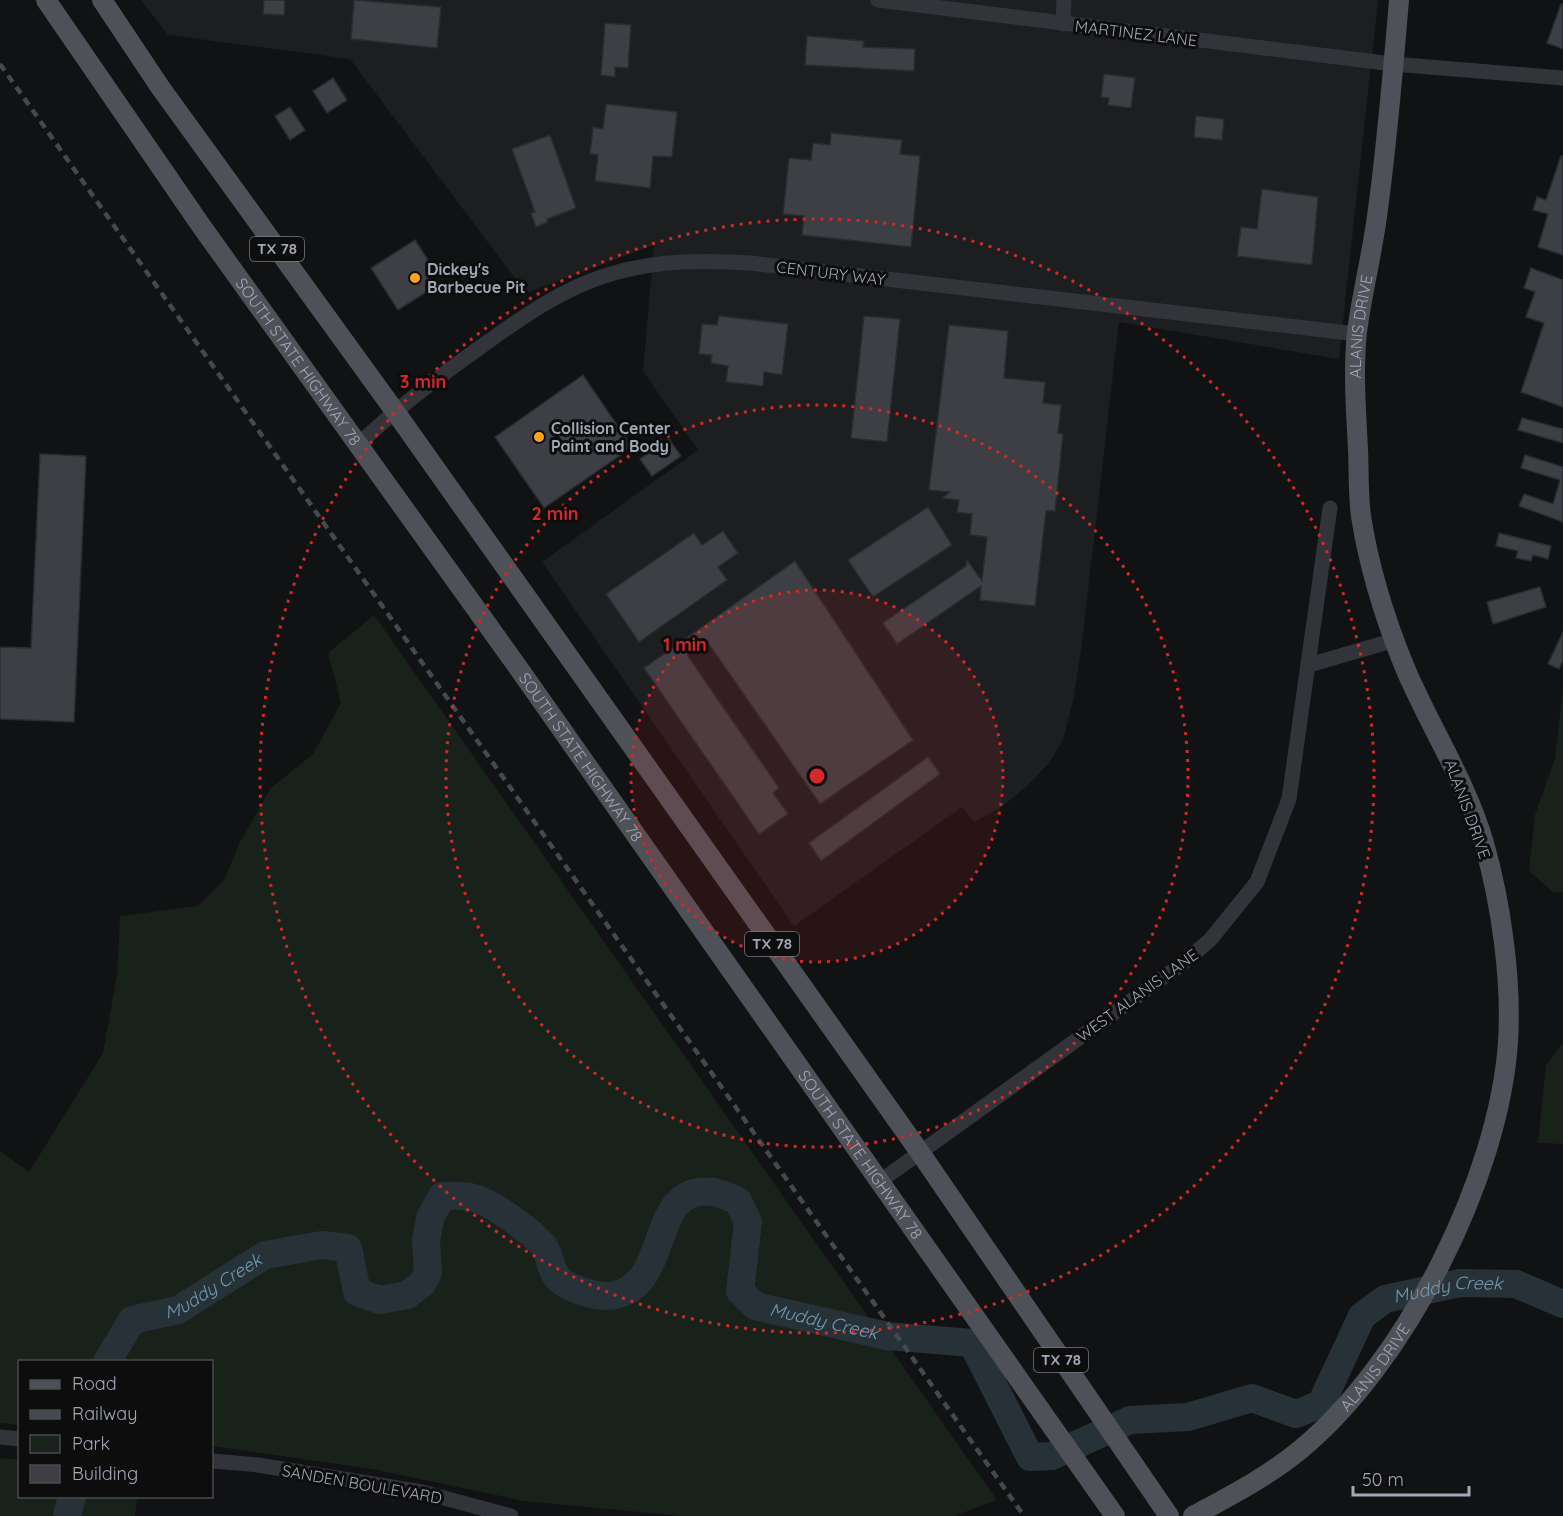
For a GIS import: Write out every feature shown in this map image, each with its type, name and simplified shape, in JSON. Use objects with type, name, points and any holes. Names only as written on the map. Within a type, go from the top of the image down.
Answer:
[{"type":"main road","name":"SOUTH STATE HIGHWAY 78","points":[[45,0],[195,217],[1115,1516]]},
{"type":"main road","name":"TX 78","points":[[102,0],[167,96],[394,410],[919,1151],[1169,1516]]},
{"type":"main road","name":"ALANIS DRIVE","points":[[1193,1516],[1259,1480],[1302,1449],[1345,1406],[1421,1304],[1446,1254],[1485,1154],[1502,1091],[1508,1041],[1506,986],[1500,918],[1484,842],[1450,757],[1406,670],[1378,594],[1361,513],[1356,411],[1357,334],[1377,217],[1399,0]]},
{"type":"street","name":"MARTINEZ LANE","points":[[878,0],[1394,64],[1563,78]]},
{"type":"street","points":[[1063,24],[1064,0]]},
{"type":"street","name":"CENTURY WAY","points":[[358,445],[394,410],[518,320],[570,290],[613,273],[649,265],[699,260],[750,264],[1357,334]]},
{"type":"street","name":"WEST ALANIS LANE","points":[[879,1182],[919,1151],[1182,964],[1210,940],[1257,882],[1289,799],[1330,508]]},
{"type":"street","points":[[1309,665],[1395,640]]},
{"type":"street","points":[[0,1437],[18,1439]]},
{"type":"street","name":"SANDEN BOULEVARD","points":[[213,1461],[258,1465],[422,1492],[512,1516]]},
{"type":"shaded area","points":[[141,0],[1378,0],[1339,359],[1119,322],[1082,643],[1073,701],[1063,740],[1049,763],[1003,806],[974,822],[962,807],[794,926],[542,562],[698,450],[643,371],[654,245],[526,293],[350,59],[168,35]]},
{"type":"green space","points":[[374,615],[997,1500],[954,1516],[681,1516],[524,1501],[372,1469],[213,1446],[213,1360],[18,1360],[18,1425],[0,1423],[0,1151],[29,1172],[103,1053],[117,975],[120,916],[198,906],[224,880],[239,844],[270,789],[313,754],[341,703],[328,653]]},
{"type":"green space","points":[[1563,687],[1563,892],[1554,893],[1529,871],[1535,815],[1555,758]]},
{"type":"green space","points":[[1563,1042],[1563,1144],[1538,1143],[1546,1065]]},
{"type":"green space","points":[[0,1458],[18,1460],[18,1498],[137,1498],[135,1516],[0,1516]]},
{"type":"building","points":[[264,0],[285,0],[284,15],[263,14]]},
{"type":"building","points":[[354,0],[441,7],[437,48],[351,39]]},
{"type":"building","points":[[1561,4],[1563,4],[1563,49],[1547,43]]},
{"type":"building","points":[[605,23],[631,25],[628,68],[615,67],[615,77],[601,75]]},
{"type":"building","points":[[807,36],[864,41],[863,47],[915,49],[914,71],[805,65]]},
{"type":"building","points":[[1104,74],[1135,78],[1131,108],[1108,105],[1109,98],[1101,97]]},
{"type":"building","points":[[333,78],[347,100],[327,113],[313,91]]},
{"type":"building","points":[[606,104],[677,112],[672,157],[653,156],[650,188],[595,181],[598,155],[590,154],[593,127],[603,129]]},
{"type":"building","points":[[290,107],[305,130],[290,140],[275,116]]},
{"type":"building","points":[[1196,116],[1224,119],[1222,140],[1194,137]]},
{"type":"building","points":[[831,133],[902,140],[900,154],[920,156],[911,247],[802,235],[804,216],[783,214],[789,158],[811,160],[813,143],[830,145]]},
{"type":"building","points":[[550,135],[576,208],[547,219],[548,222],[536,227],[531,213],[535,212],[512,149]]},
{"type":"building","points":[[1561,156],[1563,156],[1563,255],[1538,247],[1548,214],[1533,210],[1537,197],[1546,200]]},
{"type":"building","points":[[1262,189],[1318,197],[1312,265],[1237,256],[1241,227],[1257,229]]},
{"type":"building","points":[[415,240],[433,268],[427,272],[436,286],[398,310],[371,268]]},
{"type":"building","points":[[1531,268],[1563,280],[1563,407],[1521,392],[1544,323],[1526,317],[1535,292],[1524,288]]},
{"type":"building","points":[[719,316],[788,324],[782,375],[764,372],[763,386],[726,382],[728,366],[711,363],[712,355],[699,354],[702,324],[717,325]]},
{"type":"building","points":[[864,316],[900,319],[887,442],[851,438]]},
{"type":"building","points":[[949,325],[1008,331],[1004,378],[1045,382],[1043,403],[1061,405],[1058,433],[1063,434],[1055,511],[1046,511],[1035,606],[980,600],[981,586],[897,644],[883,623],[966,566],[967,560],[982,581],[987,537],[970,535],[972,514],[957,512],[959,500],[942,498],[950,492],[929,490]]},
{"type":"building","points":[[583,375],[632,447],[544,508],[495,437]]},
{"type":"building","points":[[1522,418],[1563,429],[1563,443],[1518,430]]},
{"type":"building","points":[[669,439],[681,456],[652,476],[640,459]]},
{"type":"building","points":[[40,454],[86,456],[74,722],[0,719],[0,647],[31,648]]},
{"type":"building","points":[[1525,455],[1563,467],[1563,522],[1519,506],[1524,494],[1553,504],[1560,480],[1521,468]]},
{"type":"building","points":[[928,507],[952,545],[873,597],[848,560]]},
{"type":"building","points":[[723,531],[738,553],[718,567],[727,580],[639,642],[606,594],[694,533],[702,545]]},
{"type":"building","points":[[1499,533],[1551,546],[1548,559],[1533,555],[1531,561],[1516,558],[1518,551],[1496,546]]},
{"type":"building","points":[[795,561],[913,740],[820,804],[707,641],[687,655],[779,788],[773,793],[788,814],[759,834],[644,668]]},
{"type":"building","points":[[1540,587],[1546,607],[1493,624],[1487,602]]},
{"type":"building","points":[[1563,632],[1563,660],[1559,669],[1548,664]]},
{"type":"building","points":[[928,757],[940,774],[821,861],[809,843]]},
{"type":"waterway","name":"Muddy Creek","points":[[108,1360],[132,1320],[178,1310],[265,1255],[322,1245],[348,1248],[357,1292],[380,1300],[407,1295],[422,1284],[428,1273],[426,1241],[430,1218],[442,1196],[470,1197],[497,1209],[518,1223],[542,1244],[547,1251],[554,1273],[562,1281],[584,1292],[609,1296],[634,1286],[646,1272],[668,1217],[678,1203],[692,1194],[713,1192],[723,1194],[738,1201],[748,1222],[740,1291],[755,1306],[887,1336],[972,1343],[1030,1457],[1052,1456],[1130,1420],[1188,1417],[1252,1398],[1296,1414],[1321,1404],[1362,1316],[1385,1299],[1460,1283],[1516,1284],[1563,1304]]},
{"type":"waterway","name":"Muddy Creek","points":[[67,1516],[72,1498]]},
{"type":"railway","points":[[0,64],[1024,1516]]},
{"type":"place","name":"Dickey's Barbecue Pit","points":[[415,278]]},
{"type":"place","name":"Collision Center Paint and Body","points":[[539,437]]}]
